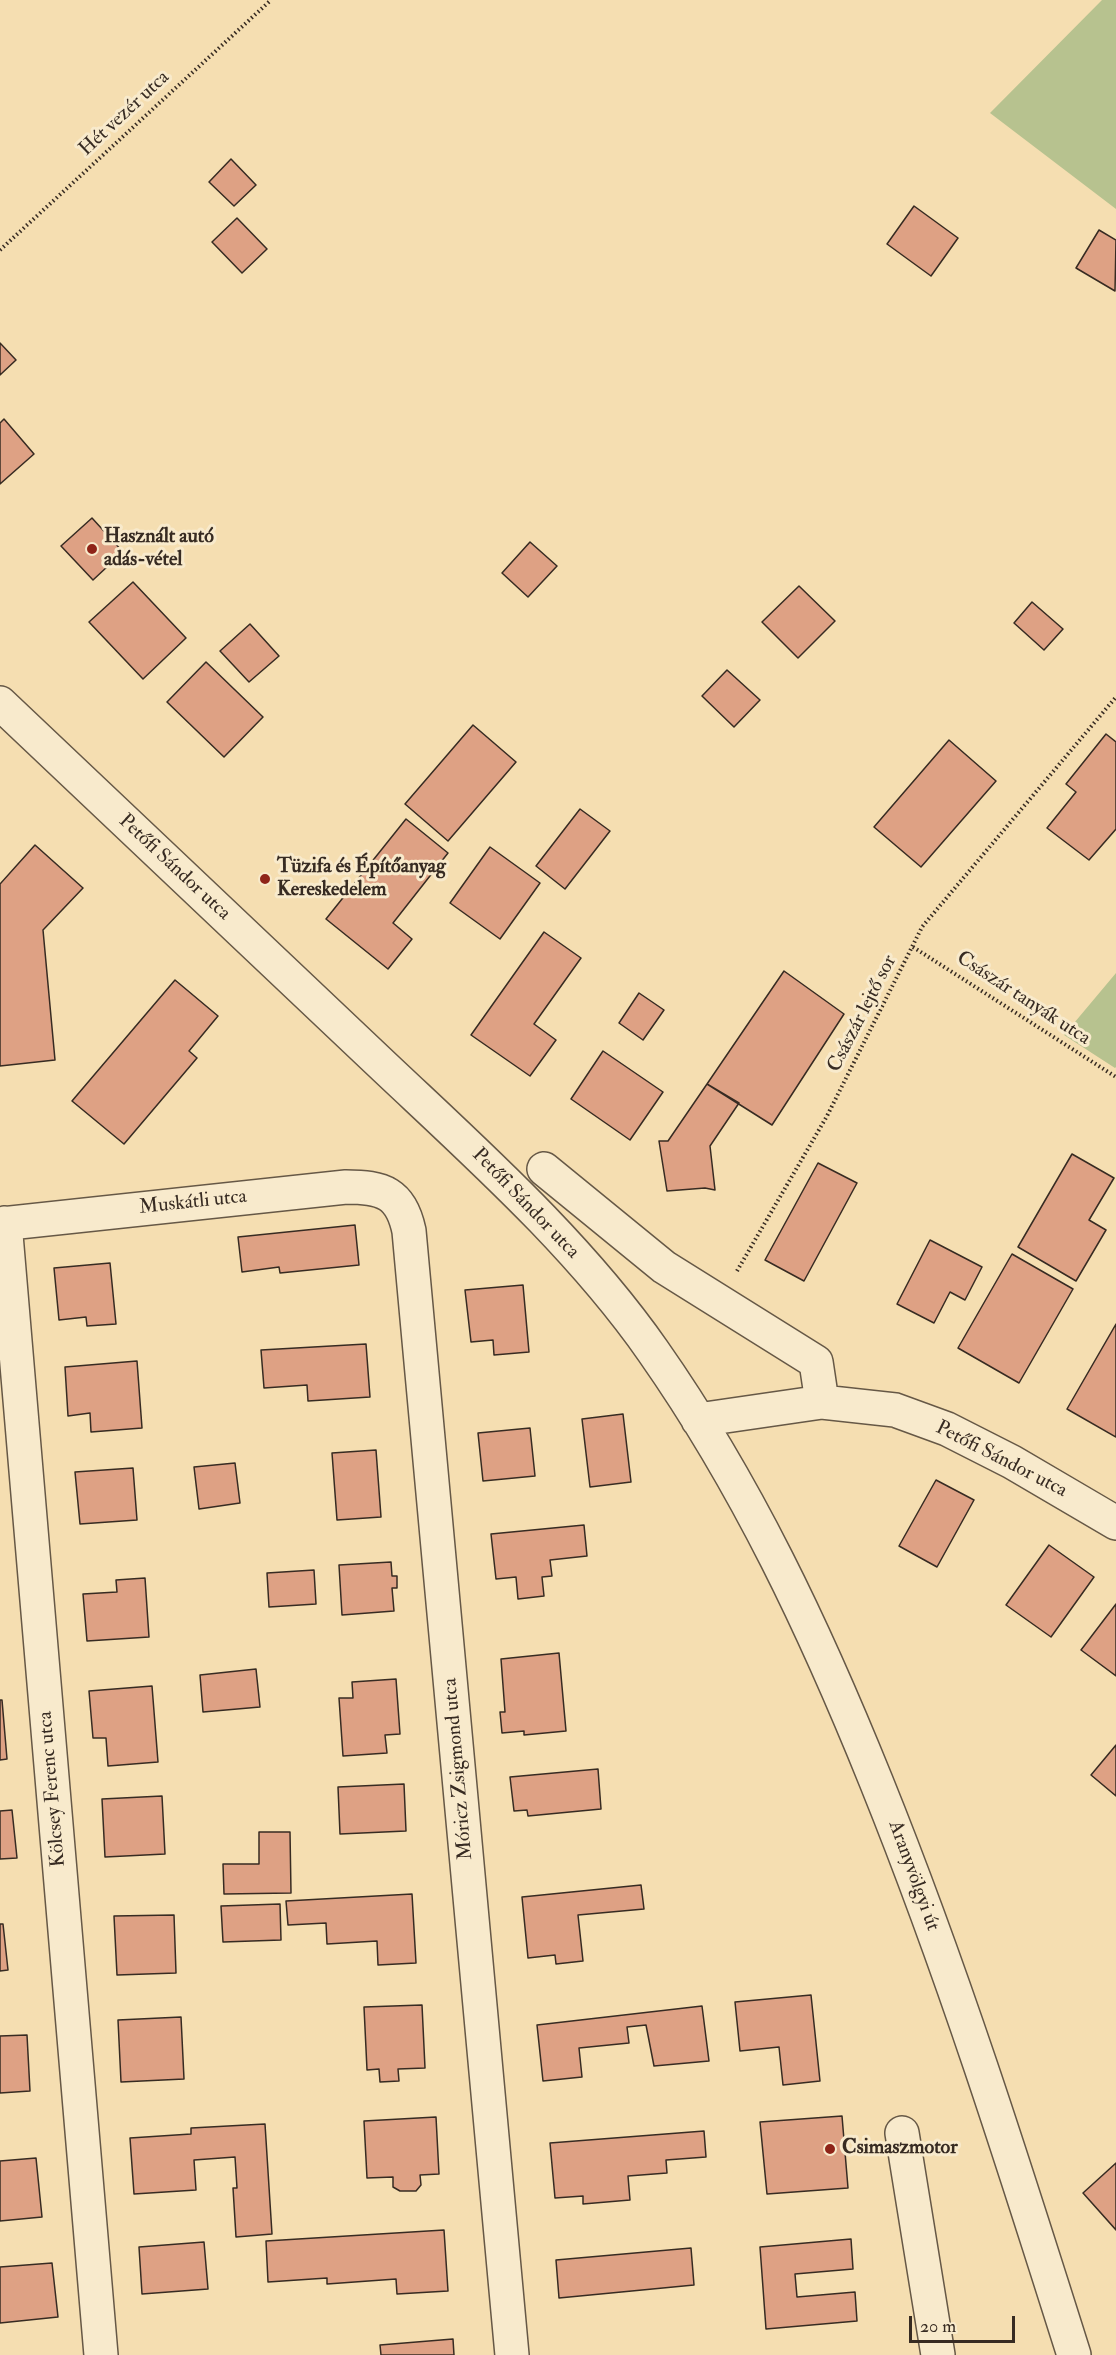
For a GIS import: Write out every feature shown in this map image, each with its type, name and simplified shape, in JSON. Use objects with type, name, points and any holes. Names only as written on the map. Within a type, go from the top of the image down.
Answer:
[{"type":"street","name":"Petőfi Sándor utca","points":[[0,703],[467,1145],[581,1262],[651,1348],[698,1420],[822,1402],[895,1410],[947,1429],[1012,1462],[1116,1522]]},
{"type":"street","points":[[544,1169],[664,1267],[816,1362],[822,1402]]},
{"type":"street","name":"Muskátli utca","points":[[3,1223],[346,1187],[371,1187],[386,1192]]},
{"type":"street","name":"Móricz Zsigmond utca","points":[[386,1192],[405,1212],[409,1231],[512,2355]]},
{"type":"street","name":"Kölcsey Ferenc utca","points":[[3,1223],[101,2355]]},
{"type":"street","name":"Aranyvölgyi út","points":[[698,1420],[756,1517],[805,1613],[905,1853],[996,2105],[1074,2355]]},
{"type":"street","points":[[902,2133],[938,2355]]},
{"type":"path","name":"Hét vezér utca","points":[[0,250],[271,0]]},
{"type":"path","name":"Császár lejtő sor","points":[[719,1303],[827,1116],[914,947],[922,927],[1116,698]]},
{"type":"path","name":"Császár tanyák utca","points":[[914,947],[1116,1077]]},
{"type":"green space","points":[[1102,0],[1116,0],[1116,209],[990,113]]},
{"type":"green space","points":[[1116,973],[1116,1067],[1115,1068],[1064,1035]]},
{"type":"building","points":[[231,159],[256,185],[234,206],[209,182]]},
{"type":"building","points":[[914,206],[958,238],[931,276],[887,244]]},
{"type":"building","points":[[237,218],[267,249],[242,273],[212,242]]},
{"type":"building","points":[[1099,230],[1116,240],[1115,291],[1076,268]]},
{"type":"building","points":[[0,343],[16,360],[0,375]]},
{"type":"building","points":[[4,419],[34,454],[0,484],[0,423]]},
{"type":"building","name":"Használt autó adás-vétel","points":[[92,518],[123,552],[93,580],[61,546]]},
{"type":"building","points":[[530,542],[557,566],[528,597],[502,573]]},
{"type":"building","points":[[133,582],[186,638],[143,679],[89,622]]},
{"type":"building","points":[[799,586],[835,621],[798,658],[762,622]]},
{"type":"building","points":[[1032,602],[1063,629],[1044,650],[1014,623]]},
{"type":"building","points":[[250,624],[279,656],[249,682],[220,651]]},
{"type":"building","points":[[206,662],[263,717],[224,757],[167,702]]},
{"type":"building","points":[[727,670],[760,700],[734,727],[702,696]]},
{"type":"building","points":[[473,725],[516,762],[448,841],[405,804]]},
{"type":"building","points":[[1106,734],[1116,742],[1116,829],[1089,860],[1047,828],[1076,792],[1066,784]]},
{"type":"building","points":[[949,740],[996,781],[921,867],[874,827]]},
{"type":"building","points":[[580,809],[610,831],[565,889],[536,866]]},
{"type":"building","points":[[406,819],[448,853],[393,923],[412,939],[388,969],[326,919]]},
{"type":"building","points":[[35,845],[83,888],[43,930],[55,1060],[0,1066],[0,884]]},
{"type":"building","points":[[490,847],[540,883],[500,939],[450,903]]},
{"type":"building","points":[[544,932],[581,958],[534,1024],[556,1040],[530,1076],[471,1035]]},
{"type":"building","points":[[784,971],[844,1014],[772,1125],[707,1084]]},
{"type":"building","points":[[175,980],[218,1016],[189,1051],[197,1058],[124,1144],[72,1101]]},
{"type":"building","points":[[639,993],[664,1010],[643,1040],[619,1023]]},
{"type":"building","points":[[603,1051],[663,1092],[630,1140],[571,1099]]},
{"type":"building","points":[[707,1084],[739,1103],[710,1146],[715,1190],[705,1188],[667,1191],[659,1141],[668,1141]]},
{"type":"building","points":[[1072,1154],[1114,1178],[1089,1220],[1106,1230],[1076,1281],[1018,1247]]},
{"type":"building","points":[[818,1163],[857,1183],[804,1281],[765,1260]]},
{"type":"building","points":[[355,1225],[359,1265],[280,1273],[279,1267],[242,1272],[238,1237]]},
{"type":"building","points":[[930,1240],[982,1267],[965,1300],[950,1292],[934,1323],[897,1304]]},
{"type":"building","points":[[1012,1254],[1073,1289],[1019,1383],[958,1348]]},
{"type":"building","points":[[110,1263],[116,1324],[87,1326],[86,1317],[59,1320],[54,1268]]},
{"type":"building","points":[[523,1285],[529,1352],[494,1355],[493,1340],[471,1342],[465,1290]]},
{"type":"building","points":[[1116,1324],[1116,1437],[1067,1409]]},
{"type":"building","points":[[366,1344],[370,1397],[308,1401],[307,1385],[264,1388],[261,1350]]},
{"type":"building","points":[[137,1361],[142,1428],[91,1432],[90,1413],[68,1416],[65,1367]]},
{"type":"building","points":[[623,1414],[631,1482],[590,1487],[582,1419]]},
{"type":"building","points":[[530,1428],[535,1476],[483,1481],[478,1433]]},
{"type":"building","points":[[376,1450],[381,1517],[337,1520],[332,1453]]},
{"type":"building","points":[[235,1463],[240,1503],[199,1509],[194,1467]]},
{"type":"building","points":[[133,1468],[137,1520],[80,1524],[75,1472]]},
{"type":"building","points":[[936,1480],[974,1500],[937,1567],[899,1546]]},
{"type":"building","points":[[584,1525],[587,1556],[550,1560],[552,1576],[542,1577],[544,1596],[518,1599],[516,1577],[496,1579],[491,1534]]},
{"type":"building","points":[[1049,1545],[1094,1577],[1051,1637],[1006,1605]]},
{"type":"building","points":[[391,1562],[392,1576],[397,1576],[397,1588],[392,1588],[394,1611],[342,1615],[339,1565]]},
{"type":"building","points":[[314,1570],[316,1604],[269,1607],[267,1573]]},
{"type":"building","points":[[145,1578],[149,1637],[87,1641],[83,1594],[117,1592],[116,1580]]},
{"type":"building","points":[[1116,1604],[1116,1676],[1081,1650]]},
{"type":"building","points":[[559,1653],[566,1731],[524,1735],[524,1731],[502,1733],[500,1712],[505,1712],[501,1659]]},
{"type":"building","points":[[256,1669],[260,1707],[203,1712],[200,1675]]},
{"type":"building","points":[[396,1679],[400,1734],[385,1735],[387,1753],[343,1756],[339,1698],[353,1698],[352,1682]]},
{"type":"building","points":[[152,1686],[158,1762],[108,1766],[106,1738],[93,1738],[89,1691]]},
{"type":"building","points":[[0,1700],[2,1700],[7,1759],[0,1760]]},
{"type":"building","points":[[1116,1745],[1116,1796],[1091,1775]]},
{"type":"building","points":[[598,1769],[601,1809],[528,1816],[527,1810],[514,1811],[510,1777]]},
{"type":"building","points":[[404,1784],[406,1831],[340,1834],[338,1787]]},
{"type":"building","points":[[162,1796],[165,1854],[105,1857],[102,1799]]},
{"type":"building","points":[[12,1810],[17,1858],[0,1859],[0,1811]]},
{"type":"building","points":[[259,1832],[290,1832],[291,1893],[224,1894],[223,1864],[259,1864]]},
{"type":"building","points":[[641,1885],[644,1909],[578,1915],[583,1961],[556,1964],[555,1955],[528,1958],[522,1897]]},
{"type":"building","points":[[412,1894],[416,1963],[378,1965],[377,1941],[327,1944],[326,1923],[288,1925],[286,1901]]},
{"type":"building","points":[[280,1904],[281,1940],[223,1942],[221,1906]]},
{"type":"building","points":[[174,1915],[176,1973],[117,1975],[114,1916]]},
{"type":"building","points":[[0,1924],[3,1924],[8,1970],[0,1971]]},
{"type":"building","points":[[811,1995],[820,2081],[783,2085],[779,2047],[740,2051],[735,2002]]},
{"type":"building","points":[[422,2005],[425,2068],[398,2069],[399,2081],[380,2082],[379,2069],[367,2070],[364,2007]]},
{"type":"building","points":[[702,2006],[709,2061],[654,2066],[646,2025],[627,2027],[629,2043],[579,2048],[582,2077],[543,2081],[537,2025]]},
{"type":"building","points":[[181,2017],[184,2079],[121,2082],[118,2020]]},
{"type":"building","points":[[27,2035],[30,2091],[0,2093],[0,2036]]},
{"type":"building","points":[[842,2116],[848,2188],[767,2194],[760,2122]]},
{"type":"building","points":[[436,2117],[439,2174],[420,2175],[421,2185],[416,2191],[400,2191],[393,2187],[393,2177],[367,2178],[364,2121]]},
{"type":"building","points":[[265,2124],[272,2234],[236,2237],[233,2188],[237,2188],[235,2157],[194,2160],[196,2190],[134,2194],[130,2138],[191,2134],[191,2128]]},
{"type":"building","points":[[704,2131],[706,2157],[666,2160],[667,2173],[628,2176],[630,2200],[583,2204],[583,2196],[555,2198],[550,2143]]},
{"type":"building","points":[[36,2158],[42,2217],[0,2221],[0,2161]]},
{"type":"building","points":[[1116,2163],[1116,2230],[1083,2193]]},
{"type":"building","points":[[444,2230],[448,2291],[397,2294],[396,2279],[327,2284],[327,2278],[268,2282],[266,2241]]},
{"type":"building","points":[[851,2239],[853,2269],[795,2274],[797,2297],[855,2292],[857,2321],[766,2329],[760,2247]]},
{"type":"building","points":[[204,2242],[208,2289],[142,2294],[139,2247]]},
{"type":"building","points":[[691,2248],[694,2285],[559,2298],[556,2260]]},
{"type":"building","points":[[52,2263],[58,2317],[0,2323],[0,2267]]},
{"type":"building","points":[[453,2339],[454,2355],[381,2355],[380,2345]]},
{"type":"place","name":"Használt autó adás-vétel","points":[[92,549]]},
{"type":"place","name":"Tüzifa és Építőanyag Kereskedelem","points":[[265,879]]},
{"type":"place","name":"Csimaszmotor","points":[[830,2149]]}]
